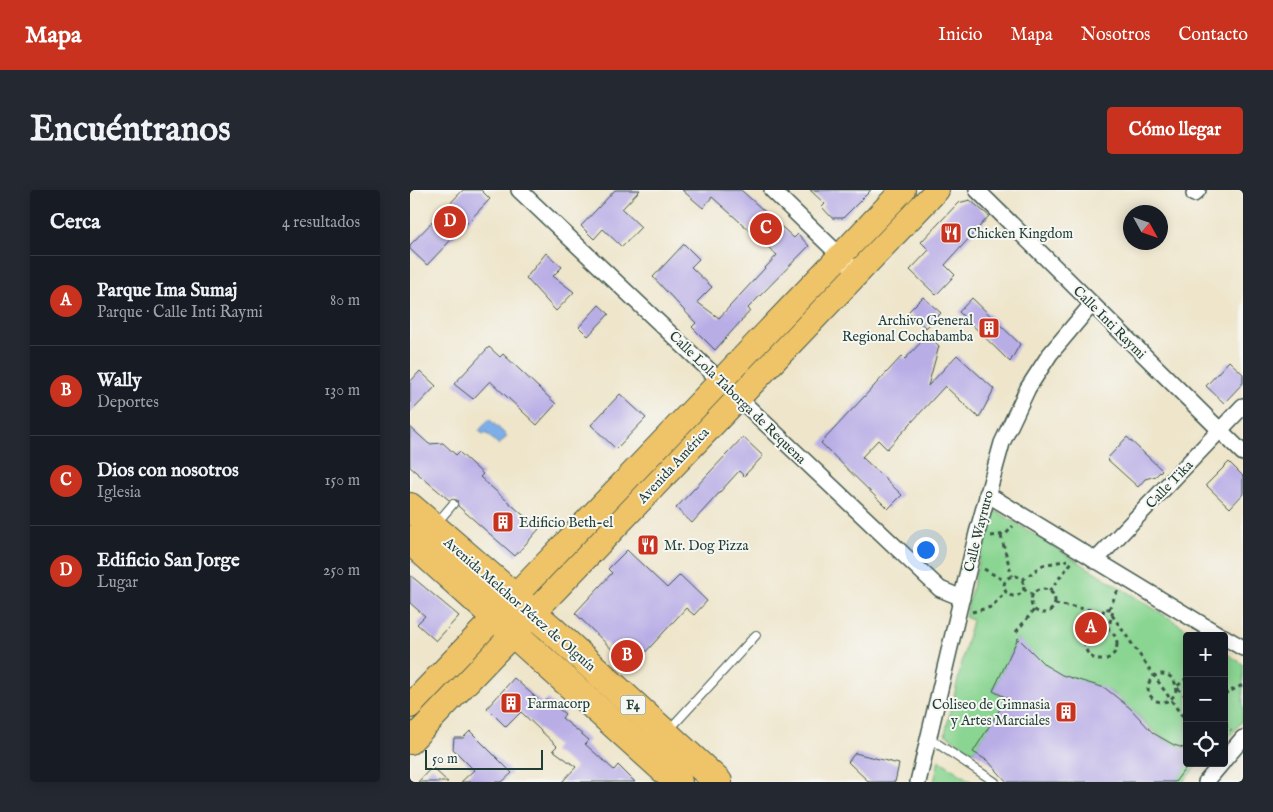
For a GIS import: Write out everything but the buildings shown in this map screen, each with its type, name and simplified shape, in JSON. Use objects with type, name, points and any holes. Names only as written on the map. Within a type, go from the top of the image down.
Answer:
[{"type":"highway","name":"Avenida Melchor Pérez de Olguín","points":[[410,507],[421,534],[514,615],[664,734],[718,782]]},
{"type":"highway","name":"Avenida Melchor Pérez de Olguín","points":[[514,615],[678,782]]},
{"type":"main road","name":"Avenida América","points":[[410,742],[514,615],[720,380],[903,190]]},
{"type":"main road","name":"Avenida América","points":[[410,706],[514,615],[738,397],[937,190]]},
{"type":"street","name":"Calle Lola Taborga de Requena","points":[[519,190],[940,589],[962,598]]},
{"type":"street","points":[[772,190],[858,273]]},
{"type":"street","name":"Calle Inti Raymi","points":[[977,190],[1243,453]]},
{"type":"street","name":"Calle Wayruro","points":[[918,782],[987,494],[1002,443],[1028,388],[1050,354],[1092,304]]},
{"type":"street","name":"Calle Tika","points":[[1095,561],[1243,406]]},
{"type":"street","points":[[987,494],[1215,632]]},
{"type":"street","points":[[1228,640],[1243,648]]},
{"type":"street","points":[[1228,752],[1237,734]]},
{"type":"street","points":[[1206,782],[1219,767]]},
{"type":"lane","points":[[421,534],[453,504]]},
{"type":"lane","points":[[664,734],[756,635]]},
{"type":"lane","points":[[929,738],[995,782]]},
{"type":"path","points":[[988,536],[1001,536],[1014,526]]},
{"type":"path","points":[[1001,536],[1012,576]]},
{"type":"path","points":[[1022,580],[1043,565],[1070,561],[1049,591]]},
{"type":"path","points":[[982,568],[1006,580]]},
{"type":"path","points":[[1006,592],[1004,587],[1006,580],[1012,576],[1022,580]]},
{"type":"path","points":[[1022,580],[1023,590]]},
{"type":"path","points":[[1006,592],[1015,595],[1023,590]]},
{"type":"path","points":[[1023,590],[1033,596]]},
{"type":"path","points":[[1038,590],[1049,591],[1054,597],[1055,604],[1048,612],[1041,613],[1034,610],[1031,603],[1033,596],[1038,590]]},
{"type":"path","points":[[1109,610],[1118,590]]},
{"type":"path","points":[[971,612],[991,607],[1006,592]]},
{"type":"path","points":[[1055,604],[1103,612]]},
{"type":"path","points":[[1099,629],[1104,608],[1113,610],[1108,630]]},
{"type":"path","points":[[1016,632],[1034,610]]},
{"type":"path","points":[[1112,615],[1186,722]]},
{"type":"path","points":[[1099,629],[1108,630],[1116,638],[1117,648],[1111,657],[1102,660],[1088,653],[1086,643],[1090,634],[1099,629]]},
{"type":"path","points":[[1154,676],[1168,676],[1176,688],[1183,694]]},
{"type":"path","points":[[1154,676],[1148,686],[1151,698],[1158,702],[1170,699],[1176,688],[1183,682]]},
{"type":"path","points":[[1228,692],[1243,685]]},
{"type":"green space","points":[[714,401],[719,405],[534,599],[529,594]]},
{"type":"green space","points":[[993,512],[998,512],[1192,632],[1183,632],[1183,747],[1164,739],[1124,702],[1108,690],[1063,676],[1050,669],[1033,655],[1018,638],[993,691],[1007,699],[973,752],[945,734],[972,620],[965,617],[990,515]]},
{"type":"green space","points":[[494,632],[498,636],[410,729],[410,720]]},
{"type":"green space","points":[[1228,655],[1243,664],[1243,720],[1228,738]]},
{"type":"green space","points":[[939,760],[972,782],[934,782]]},
{"type":"green space","points":[[1186,767],[1196,767],[1183,782],[1175,782]]},
{"type":"water","points":[[489,419],[507,436],[499,445],[486,433],[484,435],[479,431]]},
{"type":"place","name":"Edificio San Jorge","points":[[450,222]]},
{"type":"place","name":"Dios con nosotros","points":[[766,229]]},
{"type":"place","name":"Chicken Kingdom","points":[[951,233]]},
{"type":"place","name":"Archivo General Regional Cochabamba","points":[[989,328]]},
{"type":"place","name":"Edificio Beth-el","points":[[503,522]]},
{"type":"place","name":"Mr. Dog Pizza","points":[[648,545]]},
{"type":"place","name":"Parque Ima Sumaj","points":[[1091,628]]},
{"type":"place","name":"Wally","points":[[627,656]]},
{"type":"place","name":"Farmacorp","points":[[511,703]]},
{"type":"place","name":"Coliseo de Gimnasia y Artes Marciales","points":[[1066,712]]}]
